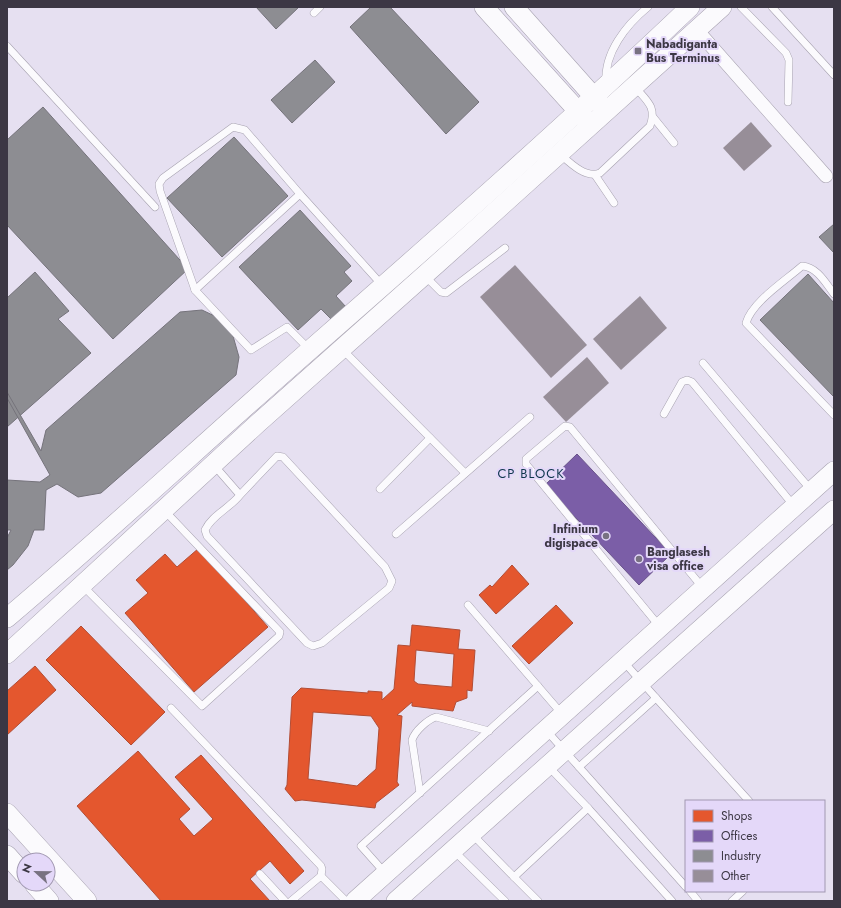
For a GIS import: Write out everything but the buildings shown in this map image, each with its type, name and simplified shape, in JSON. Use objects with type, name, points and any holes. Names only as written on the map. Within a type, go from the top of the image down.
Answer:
[{"type":"street","points":[[484,7],[592,126]]},
{"type":"street","points":[[514,7],[600,92],[607,111]]},
{"type":"street","points":[[7,618],[81,555],[383,287],[600,92],[690,7]]},
{"type":"street","points":[[7,654],[213,464],[592,126],[722,7]]},
{"type":"street","points":[[697,30],[826,176]]},
{"type":"street","points":[[305,355],[312,376]]},
{"type":"street","points":[[355,901],[834,471]]},
{"type":"street","points":[[396,901],[834,510]]},
{"type":"street","points":[[81,555],[98,571]]},
{"type":"street","points":[[7,813],[87,901]]},
{"type":"street","points":[[7,854],[16,865]]},
{"type":"street","points":[[41,892],[49,901]]},
{"type":"lane","points":[[314,13],[320,7]]},
{"type":"lane","points":[[600,92],[609,58],[622,35],[637,16],[648,7]]},
{"type":"lane","points":[[741,7],[786,53],[789,60],[788,102]]},
{"type":"lane","points":[[772,7],[834,75]]},
{"type":"lane","points":[[7,46],[155,207]]},
{"type":"lane","points":[[595,175],[600,173],[650,126],[653,117],[652,109],[635,87]]},
{"type":"lane","points":[[653,117],[674,143]]},
{"type":"lane","points":[[305,355],[287,327],[251,350],[195,290],[160,191],[159,184],[162,178],[233,127],[239,127],[246,130],[300,194],[383,287]]},
{"type":"lane","points":[[560,154],[575,168],[595,175],[614,203]]},
{"type":"lane","points":[[195,290],[300,194]]},
{"type":"lane","points":[[424,275],[441,292],[446,293],[505,248]]},
{"type":"lane","points":[[834,294],[816,271],[810,267],[802,266],[755,306],[748,315],[746,323],[834,415]]},
{"type":"lane","points":[[342,349],[465,473]]},
{"type":"lane","points":[[703,364],[811,491]]},
{"type":"lane","points":[[664,414],[682,382],[687,380],[692,382],[794,506]]},
{"type":"lane","points":[[396,534],[530,417]]},
{"type":"lane","points":[[660,627],[526,464],[526,459],[565,426],[570,427],[703,588]]},
{"type":"lane","points":[[380,489],[430,438]]},
{"type":"lane","points":[[277,456],[283,457],[385,567],[392,581],[389,588],[322,643],[313,646],[307,643],[207,536],[205,530],[208,524],[240,495],[270,462],[277,456]]},
{"type":"lane","points":[[213,464],[240,495]]},
{"type":"lane","points":[[82,585],[202,706],[279,636],[280,632],[164,510]]},
{"type":"lane","points":[[468,605],[563,715]]},
{"type":"lane","points":[[623,661],[749,800]]},
{"type":"lane","points":[[386,873],[361,846],[538,686]]},
{"type":"lane","points":[[579,767],[656,698]]},
{"type":"lane","points":[[171,708],[321,866],[321,876],[291,901]]},
{"type":"lane","points":[[420,793],[412,740],[414,734],[429,720],[436,718],[489,731]]},
{"type":"lane","points":[[546,730],[685,886]]},
{"type":"lane","points":[[548,766],[672,901]]},
{"type":"lane","points":[[514,877],[588,808]]},
{"type":"lane","points":[[472,834],[538,901]]},
{"type":"lane","points":[[453,850],[505,901]]},
{"type":"lane","points":[[260,874],[285,901]]},
{"type":"lane","points":[[321,876],[346,901]]},
{"type":"lane","points":[[691,892],[698,901]]},
{"type":"lane","points":[[732,901],[743,892]]},
{"type":"place","name":"Nabadiganta Bus Terminus","points":[[638,51]]},
{"type":"place","name":"Infinium digispace","points":[[606,536]]},
{"type":"place","name":"Banglasesh visa office","points":[[639,559]]},
{"type":"district","name":"CP BLOCK","points":[[531,473]]}]
